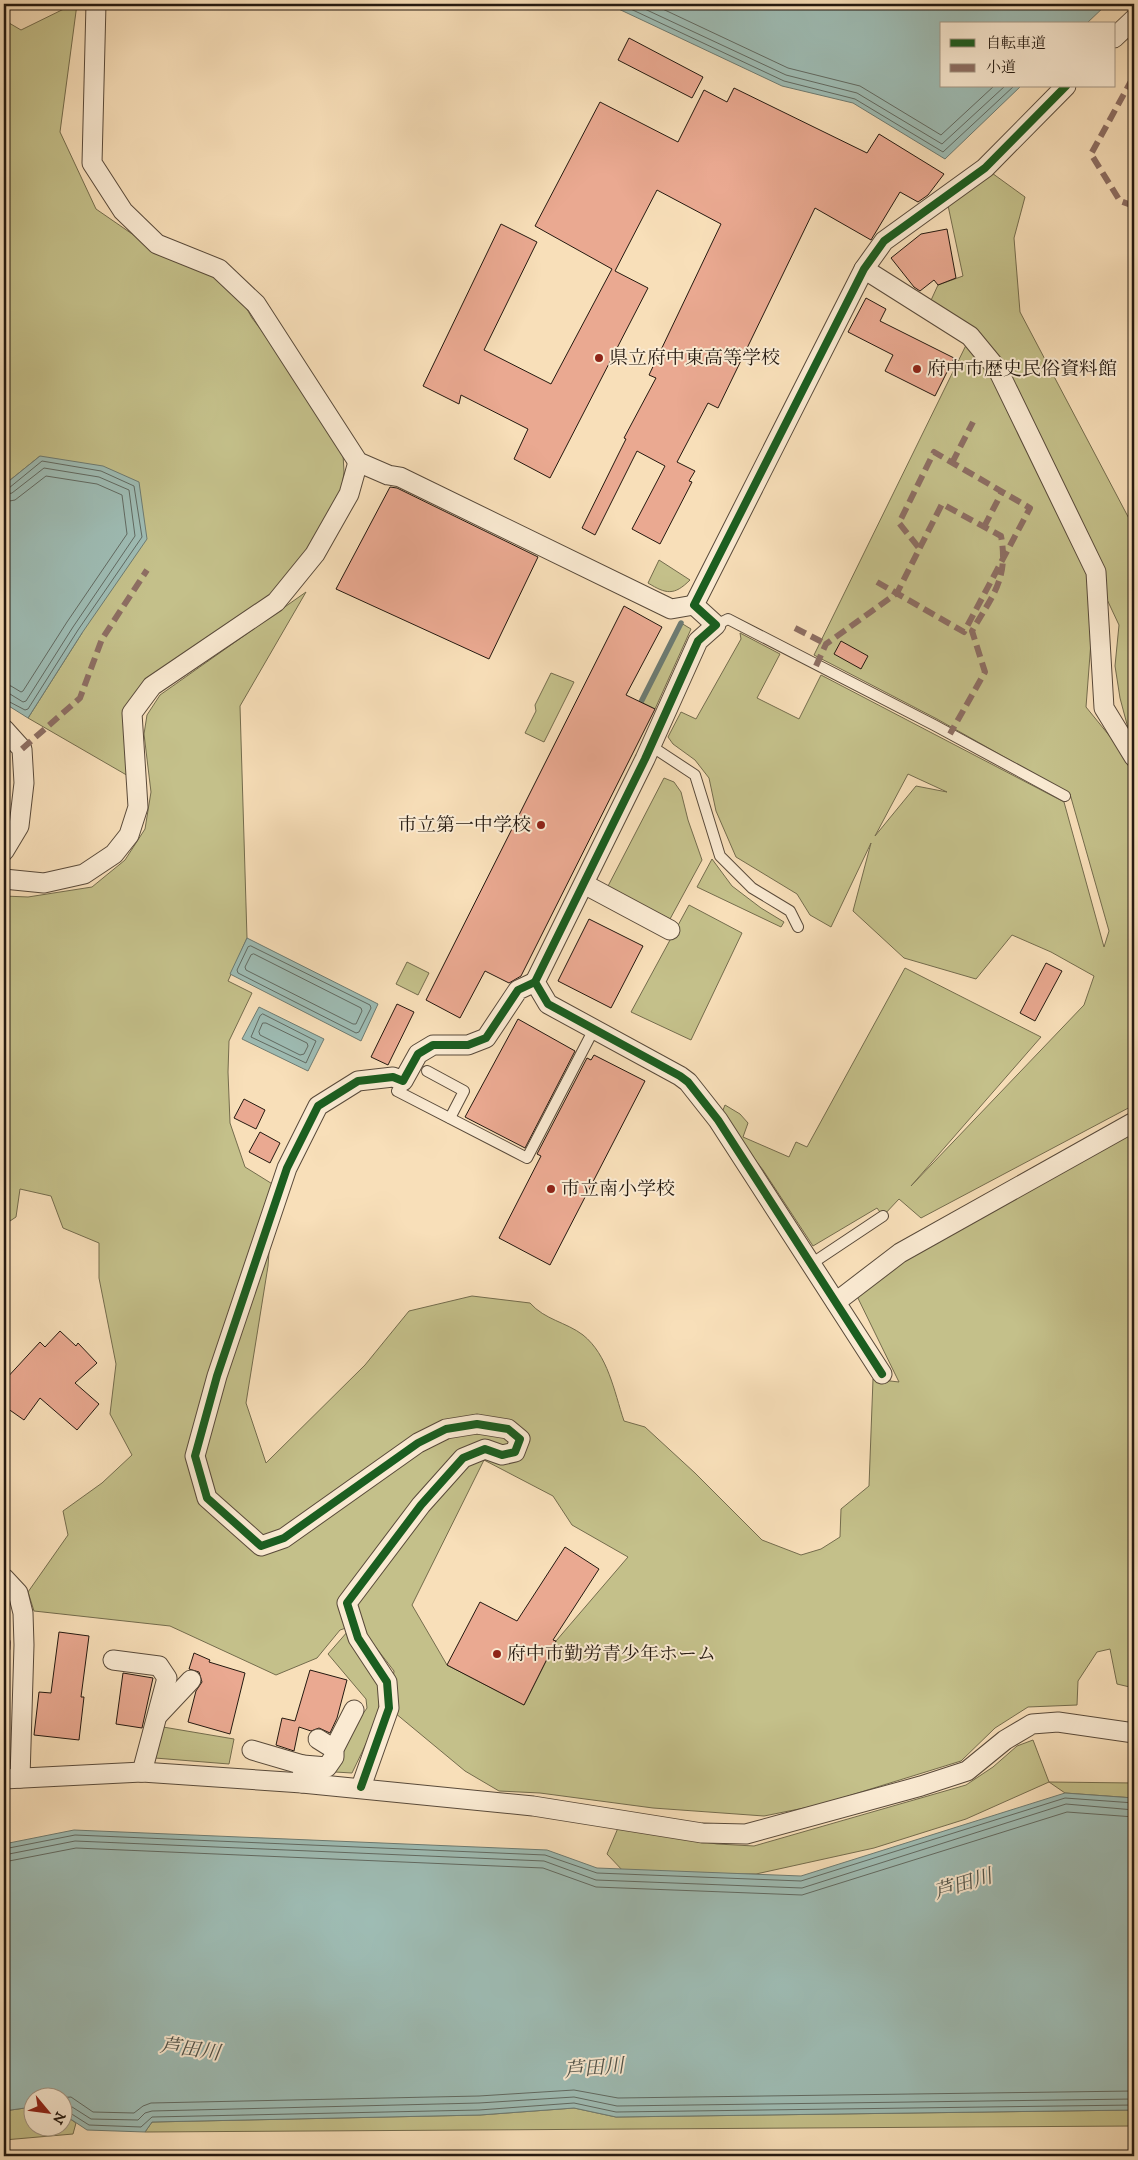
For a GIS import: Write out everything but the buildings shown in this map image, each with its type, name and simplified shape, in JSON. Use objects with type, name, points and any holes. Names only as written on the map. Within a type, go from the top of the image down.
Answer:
[{"type":"street","points":[[96,4],[92,163],[123,211],[157,244],[219,269],[256,304],[358,462],[408,482],[672,608],[694,605]]},
{"type":"street","points":[[1116,36],[1134,19]]},
{"type":"street","points":[[694,605],[864,268],[884,241],[985,168],[1064,88]]},
{"type":"street","points":[[864,268],[970,336],[998,370],[1096,572],[1104,708],[1134,757]]},
{"type":"street","points":[[4,879],[44,883],[84,874],[114,854],[129,835],[138,807],[132,713],[152,686],[276,602],[315,554],[349,494],[358,462]]},
{"type":"street","points":[[361,1787],[389,1708],[387,1682],[358,1638],[347,1603],[421,1505],[463,1458],[485,1449],[502,1455],[515,1452],[520,1439],[508,1429],[477,1424],[446,1429],[418,1443],[284,1538],[261,1546],[207,1498],[195,1456],[217,1376],[287,1168],[318,1106],[358,1080],[393,1077],[402,1081],[418,1054],[433,1045],[468,1046],[486,1038],[518,990],[534,982],[651,746],[698,641],[716,625],[694,605]]},
{"type":"street","points":[[4,729],[22,749],[24,783],[19,826],[4,852]]},
{"type":"street","points":[[584,884],[670,930]]},
{"type":"street","points":[[534,982],[548,1004],[688,1082],[718,1120],[882,1374]]},
{"type":"street","points":[[836,1302],[900,1253],[1134,1122]]},
{"type":"street","points":[[4,1578],[18,1593],[23,1613],[24,1645],[12,1778],[142,1772],[302,1774],[361,1787],[533,1806],[702,1833],[746,1834],[921,1786],[967,1771],[1005,1740],[1032,1724],[1058,1722],[1134,1733]]},
{"type":"street","points":[[113,1660],[159,1666],[167,1678],[142,1772]]},
{"type":"street","points":[[157,1717],[191,1680]]},
{"type":"street","points":[[252,1750],[302,1774],[327,1766],[334,1757],[326,1744],[354,1710]]},
{"type":"lane","points":[[716,625],[728,619],[934,725],[1064,796]]},
{"type":"lane","points":[[651,746],[695,775],[720,856],[752,888],[790,911],[798,927]]},
{"type":"lane","points":[[402,1081],[397,1091],[527,1158],[594,1029]]},
{"type":"lane","points":[[427,1070],[464,1091],[450,1118]]},
{"type":"lane","points":[[812,1264],[884,1216]]},
{"type":"shaded area","points":[[77,4],[60,132],[96,209],[138,238],[213,276],[239,295],[252,318],[342,437],[344,472],[341,494],[309,549],[275,595],[143,682],[123,712],[130,777],[28,718],[82,633],[40,456],[4,485],[4,20],[21,30]]},
{"type":"shaded area","points":[[985,168],[1025,197],[1014,238],[1020,312],[1134,528],[1134,735],[1128,728],[1120,698],[1115,666],[1119,625],[1096,576],[1086,707],[1134,766],[1134,1105],[921,1218],[899,1199],[883,1216],[877,1208],[813,1246],[763,1170],[721,1115],[725,1105],[740,1114],[748,1123],[743,1137],[789,1157],[796,1142],[807,1147],[905,968],[1041,1037],[911,1186],[1084,1005],[1094,976],[1051,952],[1012,935],[976,979],[904,958],[853,911],[871,843],[831,927],[810,915],[797,894],[736,857],[716,811],[709,778],[695,760],[673,744],[668,737],[681,712],[696,719],[741,639],[740,633],[780,654],[757,698],[799,719],[821,675],[1064,802],[1104,947],[1109,931],[1070,794],[937,719],[814,655],[970,337],[927,309],[938,285],[963,276],[946,196]],"holes":[[[908,774],[947,792],[916,786],[875,836]]]},
{"type":"shaded area","points":[[659,560],[690,580],[679,589],[670,592],[648,583]]},
{"type":"shaded area","points":[[306,592],[240,706],[247,938],[228,981],[252,993],[229,1041],[228,1072],[230,1123],[245,1167],[274,1185],[268,1266],[246,1403],[266,1463],[365,1365],[409,1311],[472,1296],[530,1303],[542,1313],[583,1335],[592,1343],[609,1374],[624,1421],[645,1427],[695,1473],[762,1540],[801,1555],[821,1549],[840,1537],[841,1509],[869,1486],[873,1379],[899,1382],[853,1288],[1134,1129],[1134,1688],[1117,1684],[1110,1649],[1097,1652],[1078,1681],[1077,1705],[1028,1707],[995,1728],[961,1761],[819,1805],[764,1816],[653,1808],[540,1793],[499,1791],[465,1771],[389,1708],[394,1671],[358,1624],[340,1630],[317,1658],[276,1675],[170,1626],[34,1611],[28,1592],[68,1535],[63,1511],[102,1483],[132,1455],[110,1414],[116,1364],[99,1278],[99,1243],[63,1228],[51,1196],[20,1189],[16,1217],[4,1225],[4,896],[28,897],[92,887],[125,860],[145,829],[151,792],[144,734],[147,715],[160,695]],"holes":[[[484,1460],[553,1496],[572,1525],[628,1557],[556,1641],[524,1705],[447,1665],[412,1605]]]},
{"type":"shaded area","points":[[681,623],[691,629],[655,709],[641,702]]},
{"type":"shaded area","points":[[551,673],[574,682],[544,742],[525,733],[536,711],[535,705]]},
{"type":"shaded area","points":[[664,778],[674,782],[681,792],[688,820],[702,860],[670,919],[607,888]]},
{"type":"shaded area","points":[[712,859],[732,886],[761,908],[784,922],[781,927],[697,887]]},
{"type":"shaded area","points":[[689,905],[742,933],[691,1040],[631,1012]]},
{"type":"shaded area","points":[[407,962],[429,973],[418,995],[396,984]]},
{"type":"shaded area","points":[[348,1631],[383,1687],[375,1725],[352,1773],[335,1772],[344,1741],[367,1708],[366,1699],[328,1654]]},
{"type":"shaded area","points":[[163,1727],[234,1739],[229,1764],[155,1758]]},
{"type":"shaded area","points":[[1033,1740],[1049,1782],[966,1819],[874,1848],[756,1874],[624,1872],[607,1854],[618,1828],[717,1844],[754,1846],[966,1785],[993,1767],[1017,1746]]},
{"type":"shaded area","points":[[1049,1782],[1134,1783],[1134,1798],[1065,1793]]},
{"type":"shaded area","points":[[22,2108],[22,2138],[27,2138],[4,2140],[4,2111]]},
{"type":"shaded area","points":[[574,2108],[616,2117],[1134,2110],[1134,2126],[145,2132],[152,2122],[480,2115]]},
{"type":"shaded area","points":[[72,2120],[76,2123],[72,2134]]},
{"type":"shaded area","points":[[1134,2151],[1134,2156],[741,2156]]},
{"type":"water","points":[[608,4],[1107,4],[1088,22],[940,22],[940,88],[1019,88],[945,159],[853,103],[782,86]]},
{"type":"water","points":[[40,456],[103,466],[139,482],[147,539],[82,633],[28,718],[4,703],[4,485]]},
{"type":"water","points":[[247,938],[378,1004],[361,1041],[230,974]]},
{"type":"water","points":[[259,1007],[324,1039],[308,1071],[242,1039]]},
{"type":"water","name":"芦田川","points":[[1065,1793],[1134,1798],[1134,2110],[616,2117],[574,2108],[480,2115],[152,2122],[145,2132],[87,2130],[72,2120],[72,2088],[22,2088],[22,2108],[4,2111],[4,1844],[74,1830],[547,1850],[597,1868],[801,1876]]},
{"type":"waterway","points":[[641,702],[681,623]]},
{"type":"marked path","points":[[1134,80],[1130,83],[1091,154],[1120,201],[1134,206]]},
{"type":"marked path","points":[[952,463],[973,422]]},
{"type":"marked path","points":[[877,582],[964,632],[1030,508],[934,452],[899,523],[919,548]]},
{"type":"marked path","points":[[984,527],[1002,492]]},
{"type":"marked path","points":[[816,666],[826,644],[897,593],[942,504],[1001,536],[1003,551],[1001,576],[992,597],[972,631],[985,672],[950,734]]},
{"type":"marked path","points":[[22,749],[80,698],[102,639],[147,570]]},
{"type":"marked path","points":[[795,628],[826,644]]},
{"type":"marked path","points":[[4,1640],[8,1642],[5,1684],[4,1779]]},
{"type":"cycle path","points":[[882,1374],[718,1120],[688,1082],[548,1004],[535,982],[645,759],[698,641],[716,625],[694,605],[864,269],[884,241],[985,168],[1064,88]]},
{"type":"cycle path","points":[[361,1787],[389,1708],[387,1682],[358,1638],[347,1603],[421,1505],[463,1458],[485,1449],[502,1455],[515,1452],[520,1439],[508,1429],[477,1424],[446,1429],[418,1443],[284,1538],[261,1546],[207,1498],[195,1456],[217,1376],[287,1168],[318,1106],[358,1081],[393,1077],[403,1081],[418,1054],[433,1045],[468,1045],[486,1038],[518,990],[535,982]]},
{"type":"place","name":"県立府中東高等学校","points":[[599,358]]},
{"type":"place","name":"府中市歴史民俗資料館","points":[[917,369]]},
{"type":"place","name":"市立第一中学校","points":[[541,825]]},
{"type":"place","name":"市立南小学校","points":[[551,1189]]},
{"type":"place","name":"府中市勤労青少年ホーム","points":[[497,1654]]}]
